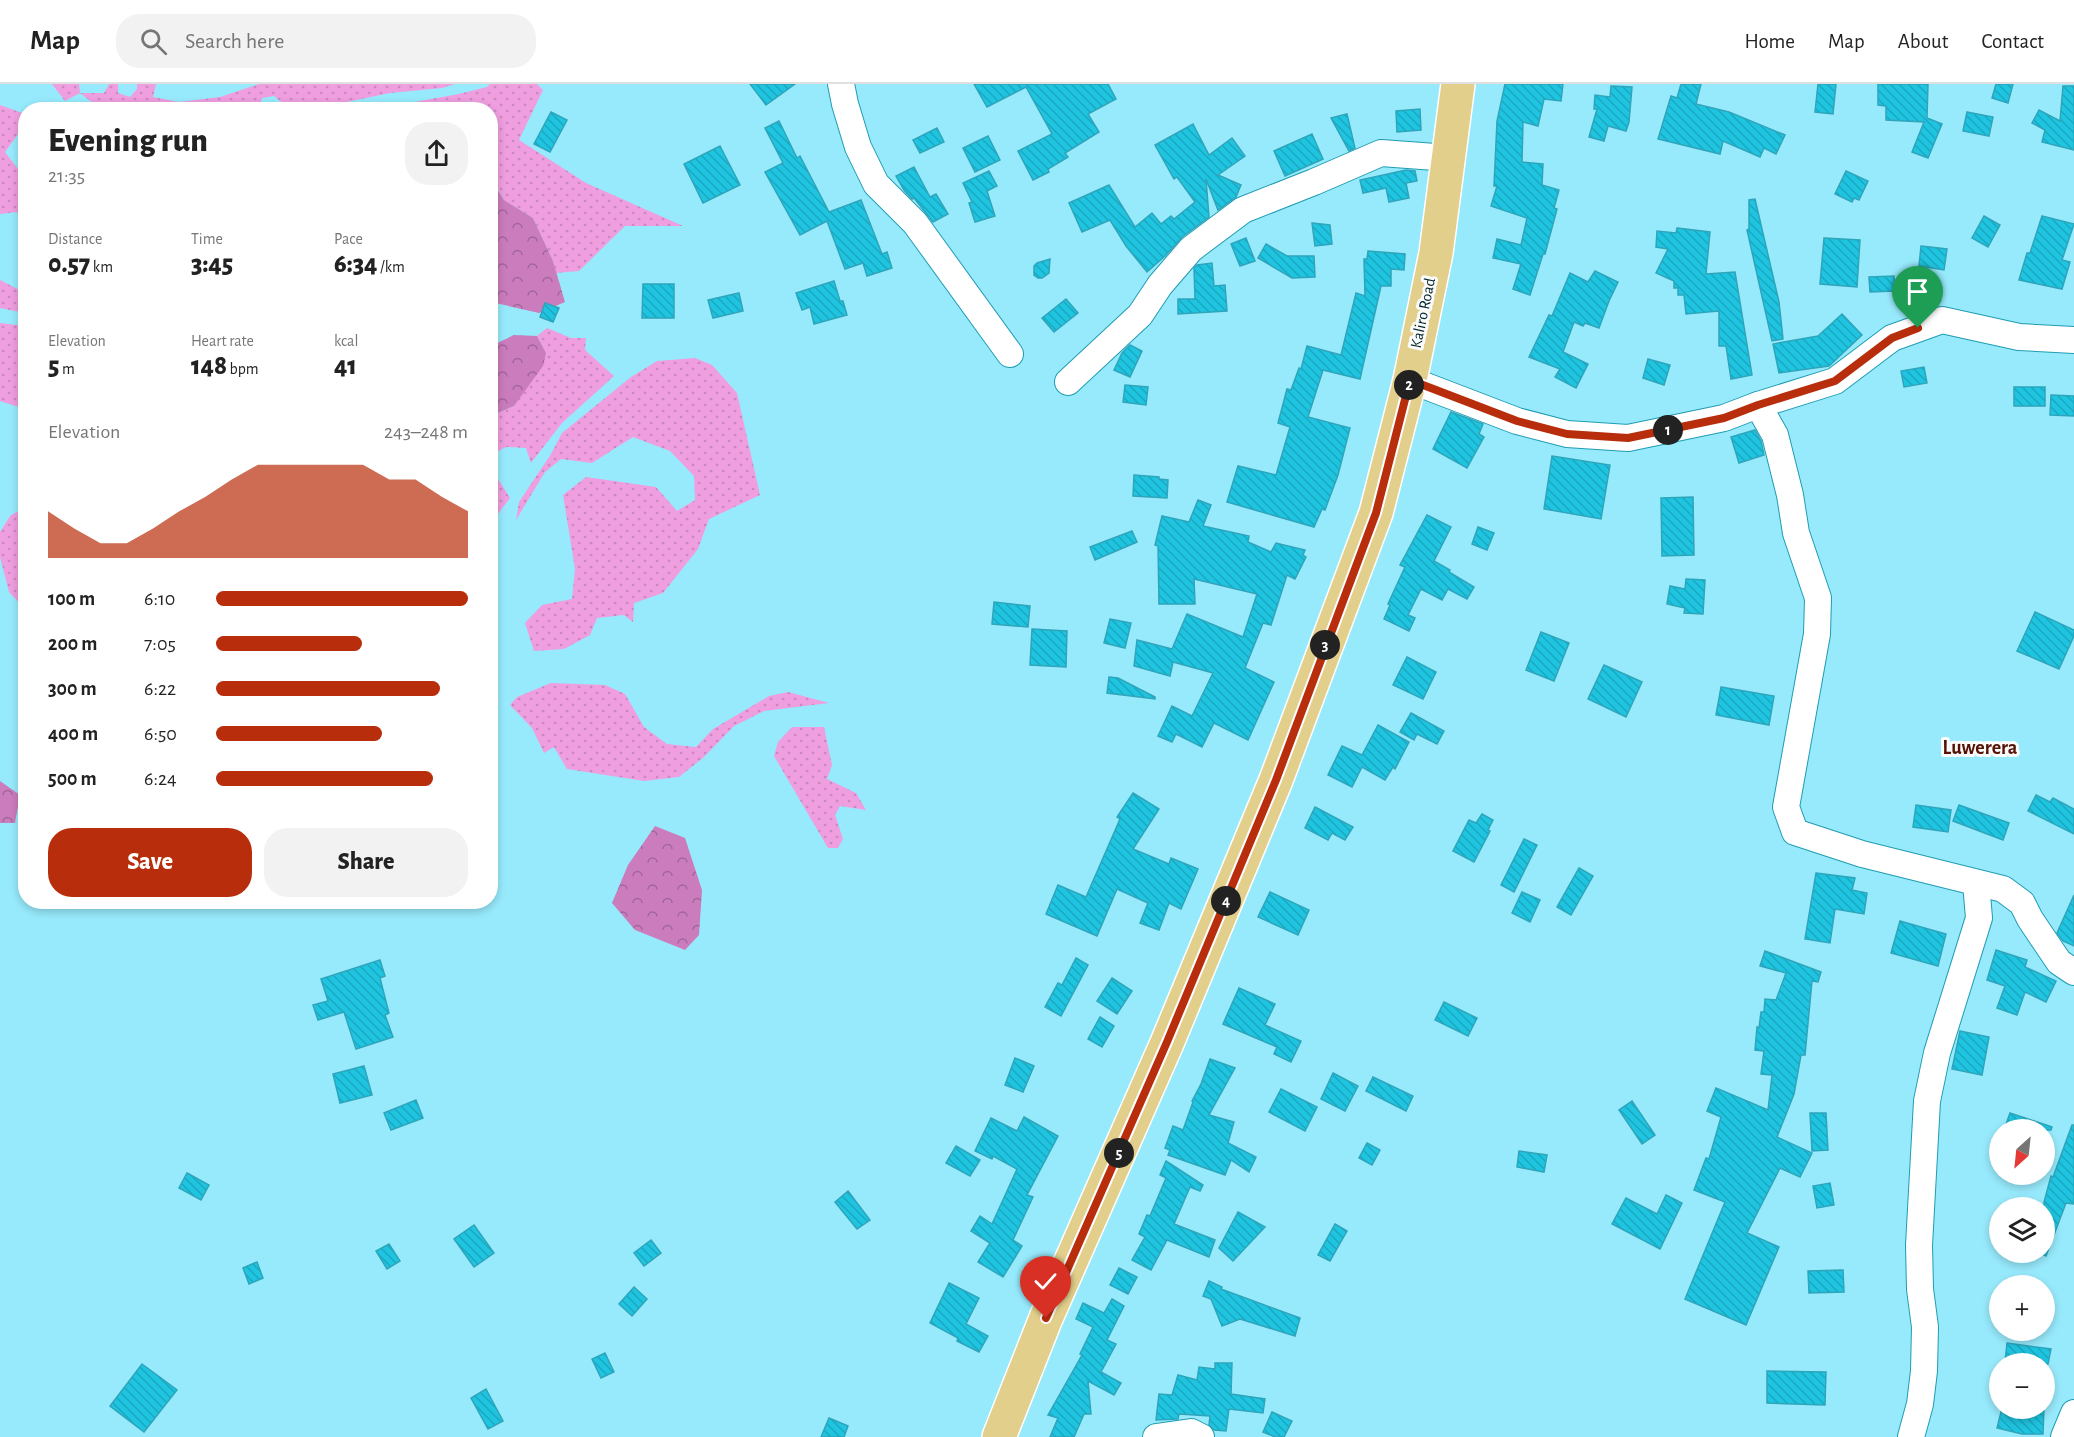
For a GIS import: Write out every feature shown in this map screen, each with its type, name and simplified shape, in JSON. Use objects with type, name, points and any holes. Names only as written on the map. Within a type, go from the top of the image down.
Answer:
[{"type":"main road","name":"Kaliro Road","points":[[1005,1435],[1046,1318],[1167,1042],[1276,780],[1376,513],[1410,380],[1436,253],[1458,84]]},
{"type":"street","points":[[841,84],[858,147],[876,184],[915,223],[1010,354]]},
{"type":"street","points":[[1068,382],[1140,315],[1191,249],[1243,210],[1381,153],[1449,158]]},
{"type":"street","points":[[1410,380],[1517,421],[1567,434],[1628,438],[1724,418],[1835,381],[1892,338],[1942,320],[2019,337],[2074,340]]},
{"type":"street","points":[[1758,405],[1775,435],[1790,495],[1796,532],[1818,598],[1817,634],[1786,807],[1796,832],[1862,854],[2003,889],[2022,903],[2059,962],[2074,972]]},
{"type":"street","points":[[1911,1437],[1920,1404],[1924,1371],[1925,1327],[1918,1245],[1927,1101],[1937,1053],[1978,918],[1976,883]]},
{"type":"street","points":[[2064,1437],[2074,1413]]},
{"type":"street","points":[[1156,1437],[1191,1432],[1201,1437]]},
{"type":"shaded area","points":[[52,84],[79,84],[80,93],[65,101]]},
{"type":"shaded area","points":[[109,84],[118,84],[118,93],[130,97],[137,89],[137,84],[156,84],[153,97],[179,102],[92,102],[80,93],[104,93]]},
{"type":"shaded area","points":[[259,84],[455,84],[442,88],[390,93],[347,102],[281,102],[274,96],[262,98],[261,102],[179,102],[220,97]]},
{"type":"shaded area","points":[[490,84],[537,84],[543,90],[519,140],[586,183],[683,226],[625,226],[579,271],[556,273],[553,261],[533,218],[504,200],[498,189],[498,102],[414,102],[487,87]]},
{"type":"shaded area","points":[[0,105],[18,111],[18,134],[5,152],[18,169],[18,214],[17,212],[0,214]]},
{"type":"shaded area","points":[[0,280],[18,289],[18,312],[0,308]]},
{"type":"shaded area","points":[[0,323],[18,325],[18,407],[0,401]]},
{"type":"shaded area","points":[[547,328],[571,338],[586,338],[585,350],[614,376],[562,423],[531,463],[526,448],[506,447],[498,451],[498,413],[514,406],[546,353],[537,336]]},
{"type":"shaded area","points":[[695,358],[712,365],[737,393],[760,495],[709,519],[698,549],[663,593],[634,603],[633,622],[624,615],[597,618],[590,635],[564,649],[534,651],[525,623],[542,605],[572,599],[575,569],[563,495],[586,477],[656,487],[677,511],[695,500],[694,476],[670,451],[633,437],[592,463],[561,459],[545,472],[516,520],[519,502],[562,433],[631,377],[657,361]]},
{"type":"shaded area","points":[[498,479],[510,498],[498,514]]},
{"type":"shaded area","points":[[18,511],[18,602],[9,592],[0,557],[0,532],[10,516]]},
{"type":"shaded area","points":[[551,683],[605,685],[625,694],[644,727],[667,744],[696,747],[713,729],[769,696],[788,692],[829,703],[764,711],[734,726],[704,757],[679,777],[644,781],[567,769],[554,747],[544,753],[532,728],[510,705],[517,697]]},
{"type":"shaded area","points":[[792,727],[824,727],[832,765],[827,779],[856,793],[866,810],[840,806],[835,815],[843,839],[838,848],[828,848],[774,756],[778,742]]},
{"type":"green space","points":[[498,190],[504,200],[533,218],[553,261],[565,302],[539,313],[498,304]]},
{"type":"green space","points":[[514,335],[537,336],[546,353],[543,366],[514,406],[498,413],[498,343]]},
{"type":"green space","points":[[0,781],[18,794],[18,806],[15,823],[0,823]]},
{"type":"green space","points":[[655,826],[685,838],[702,890],[699,935],[685,950],[635,930],[612,903],[628,865]]},
{"type":"building","points":[[750,84],[795,84],[766,105]]},
{"type":"building","points":[[974,84],[1108,84],[1116,99],[1088,114],[1099,132],[1065,153],[1068,157],[1048,169],[1049,172],[1033,180],[1018,151],[1052,134],[1026,87],[987,107]]},
{"type":"building","points":[[1505,84],[1563,84],[1561,101],[1544,99],[1538,126],[1523,122],[1522,162],[1543,164],[1542,185],[1559,190],[1554,208],[1557,209],[1545,254],[1543,254],[1530,295],[1513,289],[1521,264],[1493,258],[1497,239],[1521,245],[1527,218],[1491,206],[1497,186],[1494,186],[1497,121]]},
{"type":"building","points":[[1681,84],[1701,84],[1696,104],[1729,112],[1785,135],[1776,154],[1764,148],[1760,157],[1723,141],[1720,154],[1658,139],[1671,96],[1677,98]]},
{"type":"building","points":[[1818,84],[1836,84],[1833,114],[1815,112]]},
{"type":"building","points":[[1878,84],[1928,84],[1927,118],[1942,124],[1928,158],[1912,152],[1924,122],[1886,120],[1886,106],[1878,105]]},
{"type":"building","points":[[1996,84],[2013,84],[2008,103],[1992,98]]},
{"type":"building","points":[[1611,86],[1632,87],[1626,131],[1608,126],[1604,141],[1589,137],[1597,109],[1594,109],[1595,95],[1610,97]]},
{"type":"building","points":[[2063,86],[2074,86],[2074,150],[2042,142],[2045,130],[2032,123],[2039,110],[2060,121]]},
{"type":"building","points":[[1420,109],[1421,130],[1397,132],[1396,111]]},
{"type":"building","points":[[551,112],[567,120],[550,152],[534,144]]},
{"type":"building","points":[[1967,112],[1993,117],[1989,136],[1963,131]]},
{"type":"building","points":[[1347,114],[1355,148],[1349,151],[1331,118]]},
{"type":"building","points":[[779,121],[797,158],[800,156],[829,212],[861,200],[882,254],[887,252],[892,268],[867,276],[863,263],[845,269],[827,221],[800,235],[765,172],[783,163],[765,128]]},
{"type":"building","points":[[1193,124],[1209,155],[1232,138],[1245,156],[1218,175],[1241,185],[1236,197],[1218,210],[1206,179],[1209,217],[1182,237],[1147,272],[1126,246],[1110,220],[1082,232],[1069,203],[1109,185],[1135,227],[1152,213],[1161,224],[1171,216],[1174,219],[1195,202],[1177,177],[1174,179],[1155,145]]},
{"type":"building","points":[[937,128],[944,142],[920,153],[913,140]]},
{"type":"building","points":[[1312,134],[1323,159],[1285,176],[1274,151]]},
{"type":"building","points":[[988,136],[1000,160],[975,172],[963,148]]},
{"type":"building","points":[[720,146],[740,185],[703,203],[684,164]]},
{"type":"building","points":[[914,167],[930,197],[936,194],[948,214],[933,222],[914,198],[912,199],[904,190],[896,176]]},
{"type":"building","points":[[1406,170],[1415,171],[1417,181],[1406,183],[1409,198],[1389,202],[1386,188],[1363,193],[1360,180]]},
{"type":"building","points":[[989,171],[997,186],[987,191],[995,216],[975,222],[969,203],[972,202],[963,183]]},
{"type":"building","points":[[1846,171],[1868,181],[1859,200],[1854,198],[1852,202],[1835,194]]},
{"type":"building","points":[[1755,199],[1779,302],[1783,339],[1772,341],[1747,230],[1749,229],[1749,200]]},
{"type":"building","points":[[1984,216],[2000,225],[1988,247],[1972,238]]},
{"type":"building","points":[[2042,216],[2074,224],[2062,260],[2070,262],[2062,289],[2019,280]]},
{"type":"building","points":[[1312,223],[1330,225],[1332,244],[1315,246]]},
{"type":"building","points":[[1677,228],[1710,232],[1706,274],[1735,272],[1752,375],[1731,379],[1726,346],[1719,346],[1719,311],[1686,314],[1684,295],[1678,295],[1678,288],[1674,288],[1674,281],[1656,273],[1668,249],[1656,247],[1657,231],[1676,233]]},
{"type":"building","points":[[1246,238],[1255,261],[1240,266],[1231,244]]},
{"type":"building","points":[[1824,238],[1860,240],[1857,287],[1820,284]]},
{"type":"building","points":[[1266,244],[1287,256],[1314,256],[1315,277],[1292,278],[1258,258]]},
{"type":"building","points":[[1921,246],[1947,249],[1944,270],[1919,266]]},
{"type":"building","points":[[1368,251],[1405,254],[1404,270],[1391,269],[1391,286],[1381,286],[1360,379],[1323,370],[1308,417],[1350,428],[1338,475],[1325,510],[1322,509],[1314,527],[1227,502],[1238,466],[1276,475],[1290,427],[1278,423],[1287,389],[1291,390],[1299,368],[1301,369],[1307,346],[1341,355],[1356,293],[1365,296],[1364,259],[1367,259]]},
{"type":"building","points":[[1050,259],[1049,273],[1042,278],[1034,275],[1034,266],[1037,263]]},
{"type":"building","points":[[1212,263],[1214,286],[1225,285],[1227,311],[1178,314],[1178,299],[1195,299],[1194,268],[1197,265]]},
{"type":"building","points":[[1595,271],[1618,282],[1599,328],[1574,322],[1563,352],[1588,364],[1576,388],[1555,377],[1560,369],[1529,357],[1549,315],[1552,316],[1570,273],[1588,282]]},
{"type":"building","points":[[1894,276],[1895,291],[1870,292],[1869,277]]},
{"type":"building","points":[[834,281],[847,315],[814,324],[810,307],[802,310],[796,293]]},
{"type":"building","points":[[643,284],[674,284],[674,318],[642,318]]},
{"type":"building","points":[[739,293],[743,311],[713,318],[708,300]]},
{"type":"building","points":[[1066,299],[1078,313],[1054,332],[1042,318]]},
{"type":"building","points":[[545,303],[559,308],[553,322],[540,317]]},
{"type":"building","points":[[1842,314],[1862,335],[1829,366],[1779,373],[1773,344],[1818,336]]},
{"type":"building","points":[[1130,345],[1142,351],[1130,377],[1114,370],[1122,353]]},
{"type":"building","points":[[1648,359],[1670,365],[1664,385],[1643,378]]},
{"type":"building","points":[[1924,367],[1927,383],[1904,387],[1901,371]]},
{"type":"building","points":[[1125,385],[1148,387],[1146,405],[1123,402]]},
{"type":"building","points":[[2014,387],[2045,387],[2045,406],[2014,406]]},
{"type":"building","points":[[2051,395],[2074,396],[2074,416],[2050,415]]},
{"type":"building","points":[[1451,412],[1483,424],[1479,434],[1484,437],[1467,468],[1433,449]]},
{"type":"building","points":[[1755,430],[1761,441],[1764,455],[1739,463],[1731,437]]},
{"type":"building","points":[[1552,456],[1610,465],[1601,519],[1544,509]]},
{"type":"building","points":[[1134,475],[1168,480],[1167,498],[1133,496]]},
{"type":"building","points":[[1693,497],[1694,555],[1662,556],[1661,498]]},
{"type":"building","points":[[1198,500],[1211,505],[1203,526],[1249,536],[1248,542],[1271,552],[1276,543],[1305,550],[1303,555],[1306,557],[1295,579],[1287,575],[1271,625],[1263,623],[1245,668],[1274,682],[1248,740],[1214,723],[1202,747],[1176,734],[1172,742],[1158,736],[1172,706],[1192,716],[1213,673],[1173,662],[1170,676],[1134,666],[1137,640],[1172,649],[1187,614],[1243,637],[1257,594],[1194,579],[1195,604],[1159,604],[1158,546],[1155,545],[1162,516],[1189,522]]},
{"type":"building","points":[[1427,515],[1451,527],[1434,561],[1474,587],[1467,599],[1448,589],[1442,600],[1421,589],[1408,615],[1415,618],[1409,631],[1384,619],[1390,605],[1388,604],[1405,567],[1400,565]]},
{"type":"building","points":[[1478,527],[1494,533],[1487,550],[1472,544]]},
{"type":"building","points":[[1132,531],[1137,542],[1095,560],[1090,547]]},
{"type":"building","points":[[1686,579],[1705,580],[1703,614],[1684,613],[1685,608],[1667,604],[1670,586],[1685,589]]},
{"type":"building","points":[[994,602],[1030,606],[1028,627],[992,624]]},
{"type":"building","points":[[2035,612],[2074,630],[2074,636],[2059,669],[2017,651]]},
{"type":"building","points":[[1110,619],[1131,623],[1125,648],[1104,643]]},
{"type":"building","points":[[1032,629],[1067,631],[1066,667],[1030,665]]},
{"type":"building","points":[[1541,632],[1569,643],[1554,681],[1526,670]]},
{"type":"building","points":[[1407,657],[1436,672],[1423,699],[1393,685]]},
{"type":"building","points":[[1604,665],[1642,682],[1626,717],[1588,699]]},
{"type":"building","points":[[1109,677],[1118,678],[1155,699],[1107,693]]},
{"type":"building","points":[[1721,687],[1774,696],[1769,725],[1716,715]]},
{"type":"building","points":[[1411,713],[1444,731],[1437,744],[1417,734],[1414,740],[1400,732]]},
{"type":"building","points":[[1378,725],[1409,742],[1395,769],[1393,767],[1385,780],[1362,767],[1352,787],[1328,775],[1342,746],[1362,755]]},
{"type":"building","points":[[1133,793],[1159,809],[1133,849],[1169,864],[1171,858],[1198,869],[1181,909],[1169,903],[1159,930],[1140,923],[1148,903],[1117,889],[1097,936],[1046,914],[1058,885],[1086,897],[1120,819],[1117,817]]},
{"type":"building","points":[[2036,795],[2050,802],[2053,798],[2074,809],[2074,834],[2028,811]]},
{"type":"building","points":[[1916,805],[1951,810],[1948,832],[1913,827]]},
{"type":"building","points":[[1959,805],[2009,823],[2003,840],[1953,821]]},
{"type":"building","points":[[1315,807],[1353,827],[1345,840],[1332,833],[1328,840],[1305,828]]},
{"type":"building","points":[[1482,814],[1493,820],[1488,830],[1490,831],[1474,862],[1453,851],[1469,820],[1476,823]]},
{"type":"building","points":[[1524,839],[1537,845],[1514,892],[1501,885]]},
{"type":"building","points":[[1579,868],[1593,876],[1571,915],[1557,907]]},
{"type":"building","points":[[1816,873],[1855,878],[1852,890],[1867,893],[1864,914],[1835,909],[1830,943],[1805,939]]},
{"type":"building","points":[[1270,892],[1309,910],[1298,935],[1258,917]]},
{"type":"building","points":[[1522,892],[1540,900],[1530,922],[1512,913]]},
{"type":"building","points":[[2074,895],[2074,946],[2063,941],[2057,933]]},
{"type":"building","points":[[1900,921],[1946,934],[1938,966],[1891,953]]},
{"type":"building","points":[[1996,950],[2027,960],[2025,967],[2056,981],[2046,1002],[2025,992],[2017,1015],[1997,1008],[2005,986],[1987,980]]},
{"type":"building","points":[[1765,951],[1821,972],[1818,982],[1812,981],[1805,1055],[1801,1055],[1794,1094],[1777,1137],[1812,1153],[1800,1177],[1780,1168],[1747,1233],[1779,1247],[1746,1325],[1685,1299],[1725,1202],[1694,1190],[1706,1158],[1709,1159],[1721,1117],[1707,1111],[1716,1088],[1768,1110],[1772,1075],[1761,1074],[1764,1051],[1755,1050],[1757,1027],[1759,1028],[1761,1012],[1764,1012],[1765,999],[1776,1000],[1786,973],[1760,966]]},
{"type":"building","points":[[1076,958],[1088,965],[1061,1016],[1045,1007],[1058,983],[1062,985]]},
{"type":"building","points":[[380,960],[385,976],[380,978],[389,1013],[385,1015],[393,1037],[356,1049],[344,1012],[318,1020],[313,1005],[328,1001],[321,979]]},
{"type":"building","points":[[1112,978],[1132,991],[1117,1014],[1097,1001]]},
{"type":"building","points":[[1239,988],[1275,1004],[1265,1025],[1301,1041],[1291,1062],[1274,1054],[1277,1047],[1223,1024]]},
{"type":"building","points":[[1444,1002],[1477,1018],[1468,1036],[1435,1020]]},
{"type":"building","points":[[1100,1017],[1114,1026],[1102,1047],[1088,1039]]},
{"type":"building","points":[[1960,1031],[1989,1037],[1982,1075],[1952,1069]]},
{"type":"building","points":[[1015,1058],[1034,1066],[1023,1092],[1005,1085]]},
{"type":"building","points":[[1210,1059],[1235,1068],[1209,1115],[1234,1122],[1228,1143],[1256,1157],[1249,1172],[1231,1160],[1225,1175],[1168,1155],[1170,1150],[1165,1148],[1173,1126],[1183,1130],[1192,1101]]},
{"type":"building","points":[[364,1066],[372,1095],[340,1103],[333,1074]]},
{"type":"building","points":[[1333,1073],[1358,1086],[1345,1111],[1321,1099]]},
{"type":"building","points":[[1373,1077],[1413,1096],[1406,1111],[1366,1091]]},
{"type":"building","points":[[1281,1089],[1317,1107],[1305,1131],[1269,1112]]},
{"type":"building","points":[[416,1100],[423,1118],[391,1130],[384,1113]]},
{"type":"building","points":[[1632,1101],[1655,1135],[1642,1144],[1619,1110]]},
{"type":"building","points":[[1810,1113],[1826,1113],[1828,1150],[1812,1151]]},
{"type":"building","points":[[2010,1113],[2028,1119],[2008,1119]]},
{"type":"building","points":[[1024,1117],[1058,1136],[1027,1195],[1033,1197],[1013,1240],[1022,1246],[1003,1277],[978,1262],[990,1243],[971,1231],[980,1216],[992,1224],[1017,1169],[993,1156],[992,1159],[975,1151],[991,1118],[1017,1131]]},
{"type":"building","points":[[2072,1125],[2074,1125],[2074,1204],[2066,1203],[2055,1232],[2055,1197],[2045,1197],[2049,1185],[2055,1185],[2055,1172]]},
{"type":"building","points":[[1367,1143],[1380,1150],[1372,1165],[1359,1158]]},
{"type":"building","points":[[956,1146],[980,1160],[970,1176],[946,1163]]},
{"type":"building","points":[[1519,1151],[1547,1155],[1544,1172],[1517,1167]]},
{"type":"building","points":[[1166,1161],[1203,1185],[1200,1191],[1190,1187],[1174,1224],[1215,1240],[1209,1257],[1167,1240],[1151,1270],[1132,1260],[1145,1237],[1139,1234],[1147,1215],[1150,1216],[1166,1178],[1160,1175]]},
{"type":"building","points":[[187,1173],[209,1185],[201,1200],[179,1188]]},
{"type":"building","points":[[1830,1183],[1834,1205],[1817,1208],[1813,1186]]},
{"type":"building","points":[[848,1191],[870,1220],[857,1229],[835,1202]]},
{"type":"building","points":[[1666,1195],[1682,1203],[1660,1249],[1612,1224],[1626,1198],[1657,1214]]},
{"type":"building","points":[[1238,1212],[1265,1227],[1233,1261],[1219,1248]]},
{"type":"building","points":[[1335,1224],[1347,1231],[1330,1261],[1318,1255]]},
{"type":"building","points":[[474,1225],[494,1253],[474,1267],[454,1239]]},
{"type":"building","points":[[651,1240],[661,1253],[644,1266],[634,1253]]},
{"type":"building","points":[[389,1244],[400,1261],[387,1269],[376,1251]]},
{"type":"building","points":[[257,1262],[263,1278],[249,1284],[243,1268]]},
{"type":"building","points":[[1119,1268],[1137,1277],[1128,1294],[1110,1285]]},
{"type":"building","points":[[1843,1270],[1844,1292],[1809,1293],[1808,1271]]},
{"type":"building","points":[[1209,1281],[1222,1287],[1221,1289],[1300,1318],[1295,1336],[1240,1319],[1222,1326],[1211,1299],[1203,1296]]},
{"type":"building","points":[[949,1283],[979,1298],[966,1324],[988,1336],[979,1352],[930,1323]]},
{"type":"building","points":[[634,1287],[647,1299],[632,1316],[619,1304]]},
{"type":"building","points":[[1112,1299],[1124,1306],[1107,1340],[1116,1344],[1101,1372],[1121,1383],[1114,1395],[1088,1381],[1091,1414],[1084,1414],[1074,1437],[1050,1437],[1058,1418],[1048,1415],[1082,1355],[1080,1354],[1093,1327],[1076,1319],[1083,1303],[1104,1313]]},
{"type":"building","points":[[2007,1343],[2051,1349],[2050,1353],[2006,1353]]},
{"type":"building","points":[[605,1353],[614,1372],[601,1378],[592,1359]]},
{"type":"building","points":[[1215,1363],[1232,1363],[1231,1394],[1265,1399],[1263,1413],[1229,1409],[1226,1431],[1214,1430],[1209,1425],[1210,1416],[1179,1414],[1178,1419],[1156,1420],[1159,1394],[1172,1395],[1178,1375],[1197,1380],[1199,1367],[1215,1369]]},
{"type":"building","points":[[142,1364],[177,1390],[144,1432],[110,1406]]},
{"type":"building","points":[[1767,1371],[1826,1372],[1825,1405],[1767,1403]]},
{"type":"building","points":[[486,1389],[503,1421],[488,1429],[471,1398]]},
{"type":"building","points":[[1272,1412],[1292,1421],[1284,1437],[1275,1437],[1263,1432]]},
{"type":"building","points":[[829,1418],[848,1426],[844,1437],[821,1437]]},
{"type":"building","points":[[1999,1419],[2044,1419],[2043,1434],[2022,1434],[1997,1428]]},
{"type":"district","name":"Luwerera","points":[[1980,748]]},
{"type":"route","points":[[1046,1318],[1167,1042],[1276,780],[1376,513],[1410,380],[1517,421],[1567,434],[1628,438],[1724,418],[1835,381],[1892,338],[1918,328]]}]
